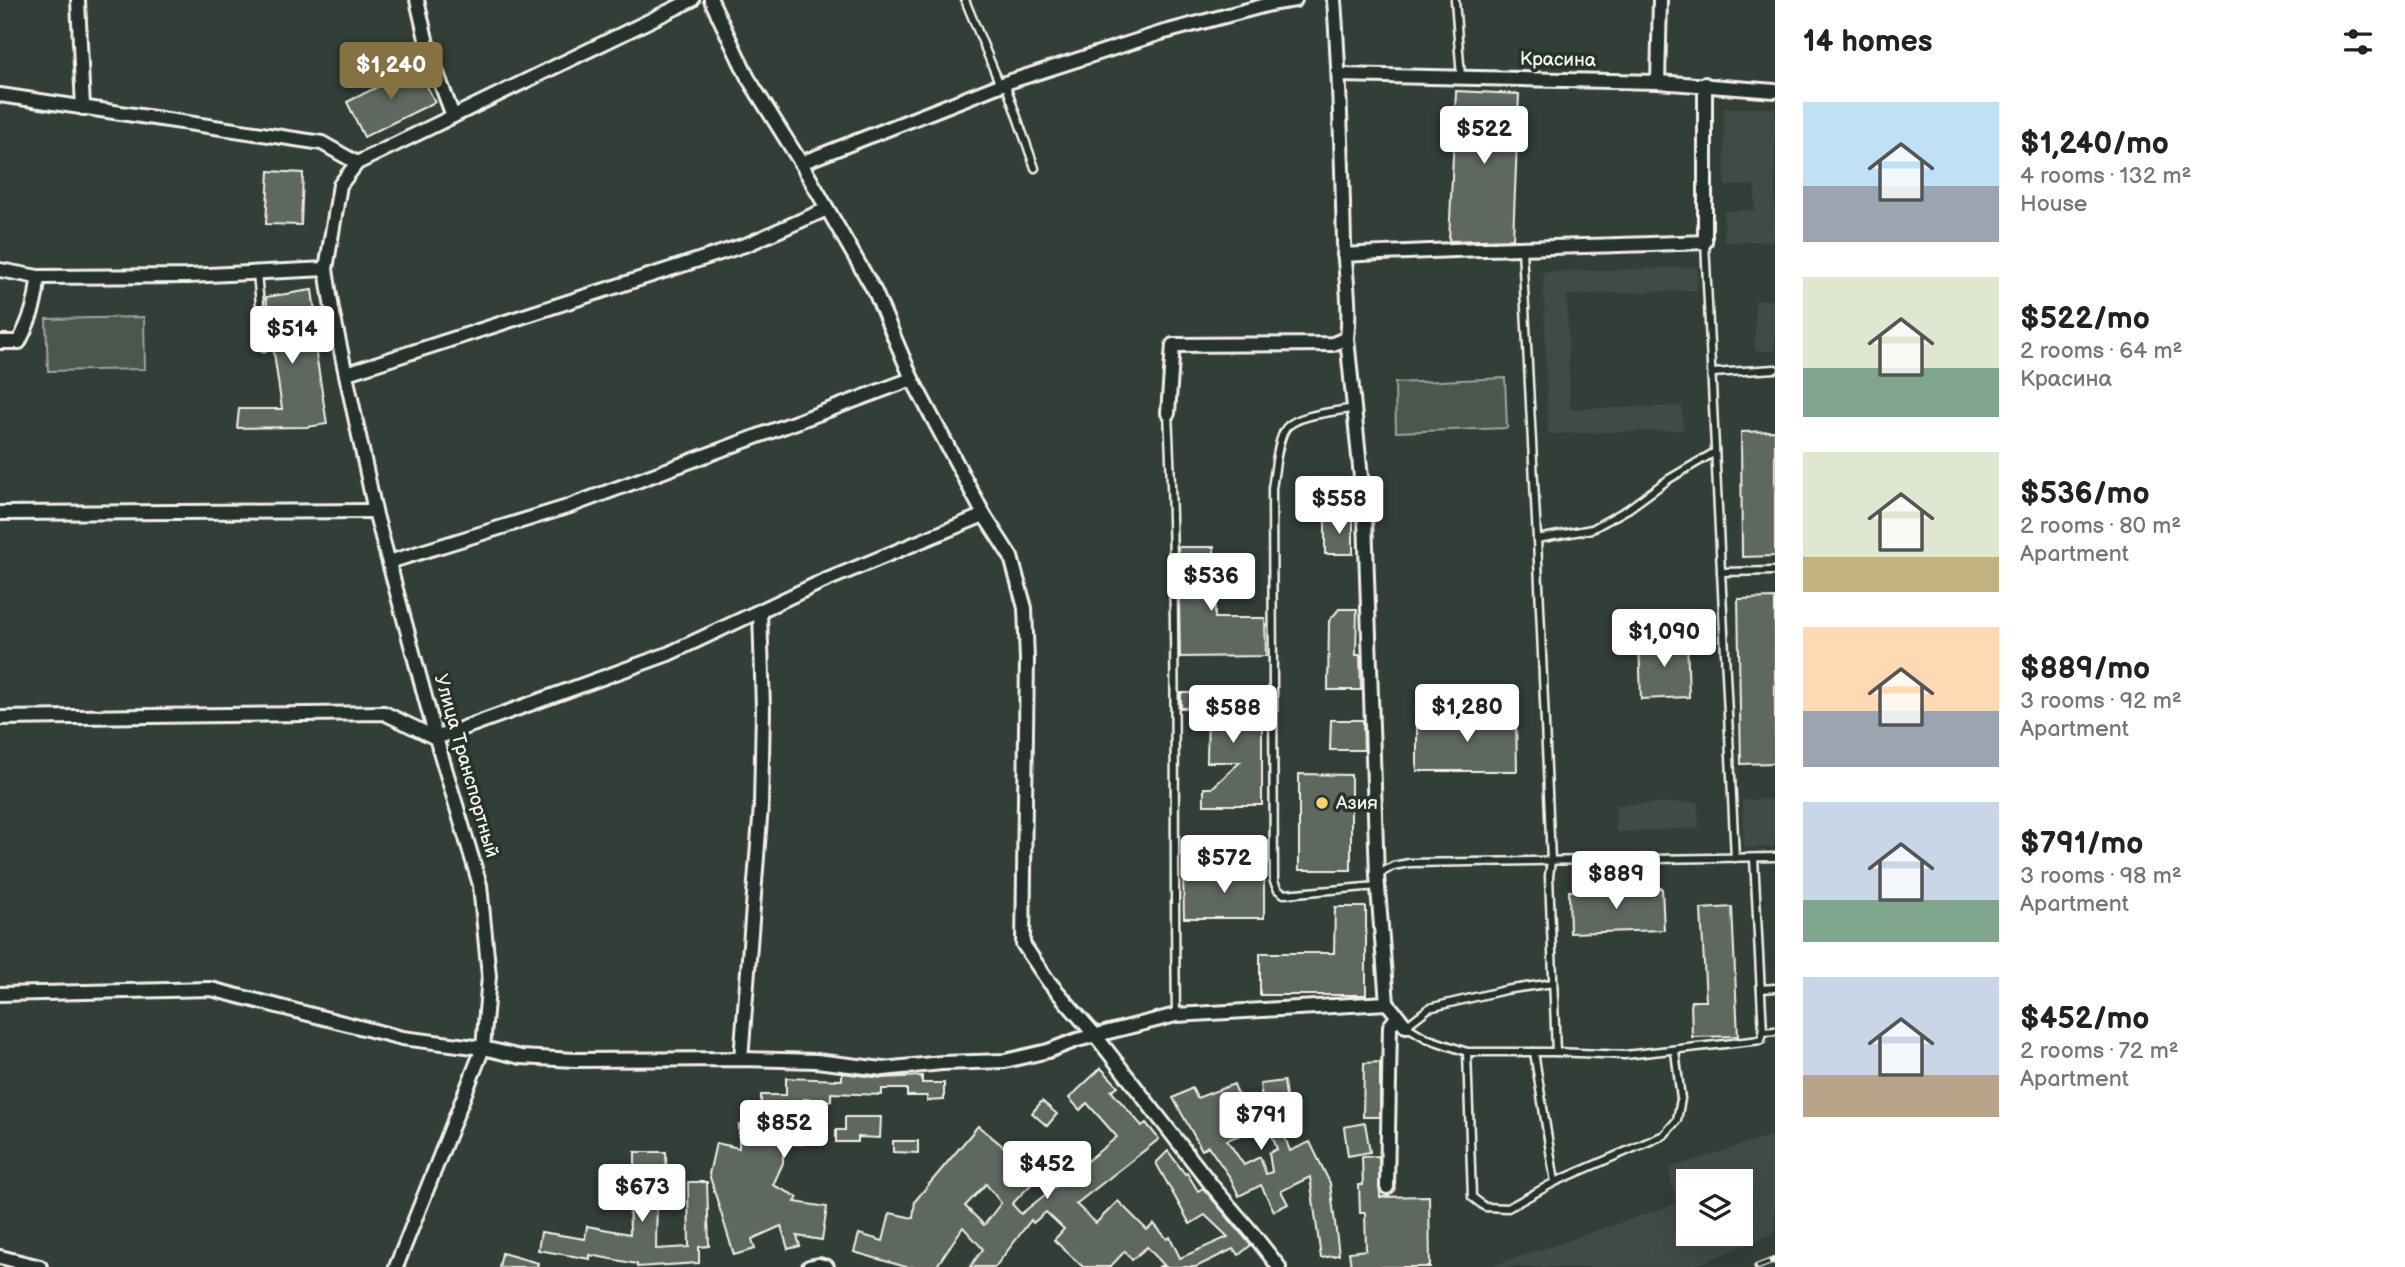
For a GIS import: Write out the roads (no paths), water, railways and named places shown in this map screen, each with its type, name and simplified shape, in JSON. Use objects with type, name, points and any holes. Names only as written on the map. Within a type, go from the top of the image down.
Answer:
[{"type":"street","points":[[78,0],[83,108]]},
{"type":"street","points":[[416,0],[429,52],[453,116]]},
{"type":"street","points":[[0,95],[322,144],[357,163],[692,0]]},
{"type":"street","points":[[711,0],[748,78],[801,163],[875,292],[912,379],[984,515],[1011,557],[1025,608],[1027,660],[1023,944],[1048,981],[1095,1035],[1279,1267]]},
{"type":"street","points":[[801,163],[1002,84],[1161,33],[1270,4],[1296,0]]},
{"type":"street","points":[[1334,0],[1349,323],[1347,338],[1365,517],[1377,881],[1387,1003],[1402,1021],[1390,1026],[1387,1187]]},
{"type":"street","points":[[1658,82],[1660,0]]},
{"type":"street","name":"Красина","points":[[1339,75],[1658,82],[1775,90]]},
{"type":"street","points":[[1344,255],[1442,249],[1521,249],[1705,242],[1705,84]]},
{"type":"street","name":"Улица Транспортный","points":[[357,163],[340,185],[326,269],[332,309],[375,510],[436,738],[480,885],[489,976],[483,1048],[396,1267]]},
{"type":"street","points":[[347,373],[748,244],[827,209]]},
{"type":"street","points":[[0,271],[38,277],[188,276],[326,269]]},
{"type":"street","points":[[0,342],[19,342],[34,312],[38,277]]},
{"type":"street","points":[[1168,413],[1173,345],[1333,344],[1347,338]]},
{"type":"street","points":[[390,562],[567,507],[912,379]]},
{"type":"street","points":[[0,513],[375,510]]},
{"type":"street","points":[[0,718],[384,713],[436,738],[668,654],[817,584],[984,515]]},
{"type":"street","points":[[741,1059],[761,806],[763,709],[760,612]]},
{"type":"street","points":[[0,994],[211,989],[402,1038],[483,1048],[521,1057],[575,1060],[817,1061],[883,1069],[942,1063],[1005,1061],[1176,1014],[1387,1003]]},
{"type":"street","points":[[0,1257],[40,1267]]},
{"type":"street","points":[[809,1267],[827,1267]]},
{"type":"lane","points":[[965,0],[1035,168]]},
{"type":"lane","points":[[1455,0],[1461,77]]},
{"type":"lane","points":[[1705,242],[1735,858]]},
{"type":"lane","points":[[1521,249],[1537,539],[1556,1052]]},
{"type":"lane","points":[[257,273],[264,348]]},
{"type":"lane","points":[[1712,373],[1775,369]]},
{"type":"lane","points":[[1356,408],[1298,419],[1285,429],[1272,488],[1274,882],[1278,890],[1284,894],[1377,881],[1392,866],[1409,863],[1775,857]]},
{"type":"lane","points":[[1168,413],[1173,530],[1176,1014]]},
{"type":"lane","points":[[1537,539],[1592,529],[1628,509],[1669,479],[1715,452]]},
{"type":"lane","points":[[1721,572],[1775,571]]},
{"type":"lane","points":[[1553,983],[1505,990],[1429,1008],[1402,1021],[1426,1038],[1467,1052],[1625,1055],[1761,1040],[1763,1032],[1754,858]]},
{"type":"lane","points":[[1761,989],[1775,988]]},
{"type":"lane","points":[[1763,1032],[1775,1031]]},
{"type":"lane","points":[[1467,1052],[1472,1197],[1485,1207],[1507,1208],[1555,1182],[1664,1135],[1677,1119],[1681,1099],[1675,1051]]},
{"type":"lane","points":[[1534,1052],[1555,1182]]},
{"type":"railway","points":[[1757,1267],[1775,1260]]},
{"type":"place","name":"Азия","points":[[1322,803]]}]
